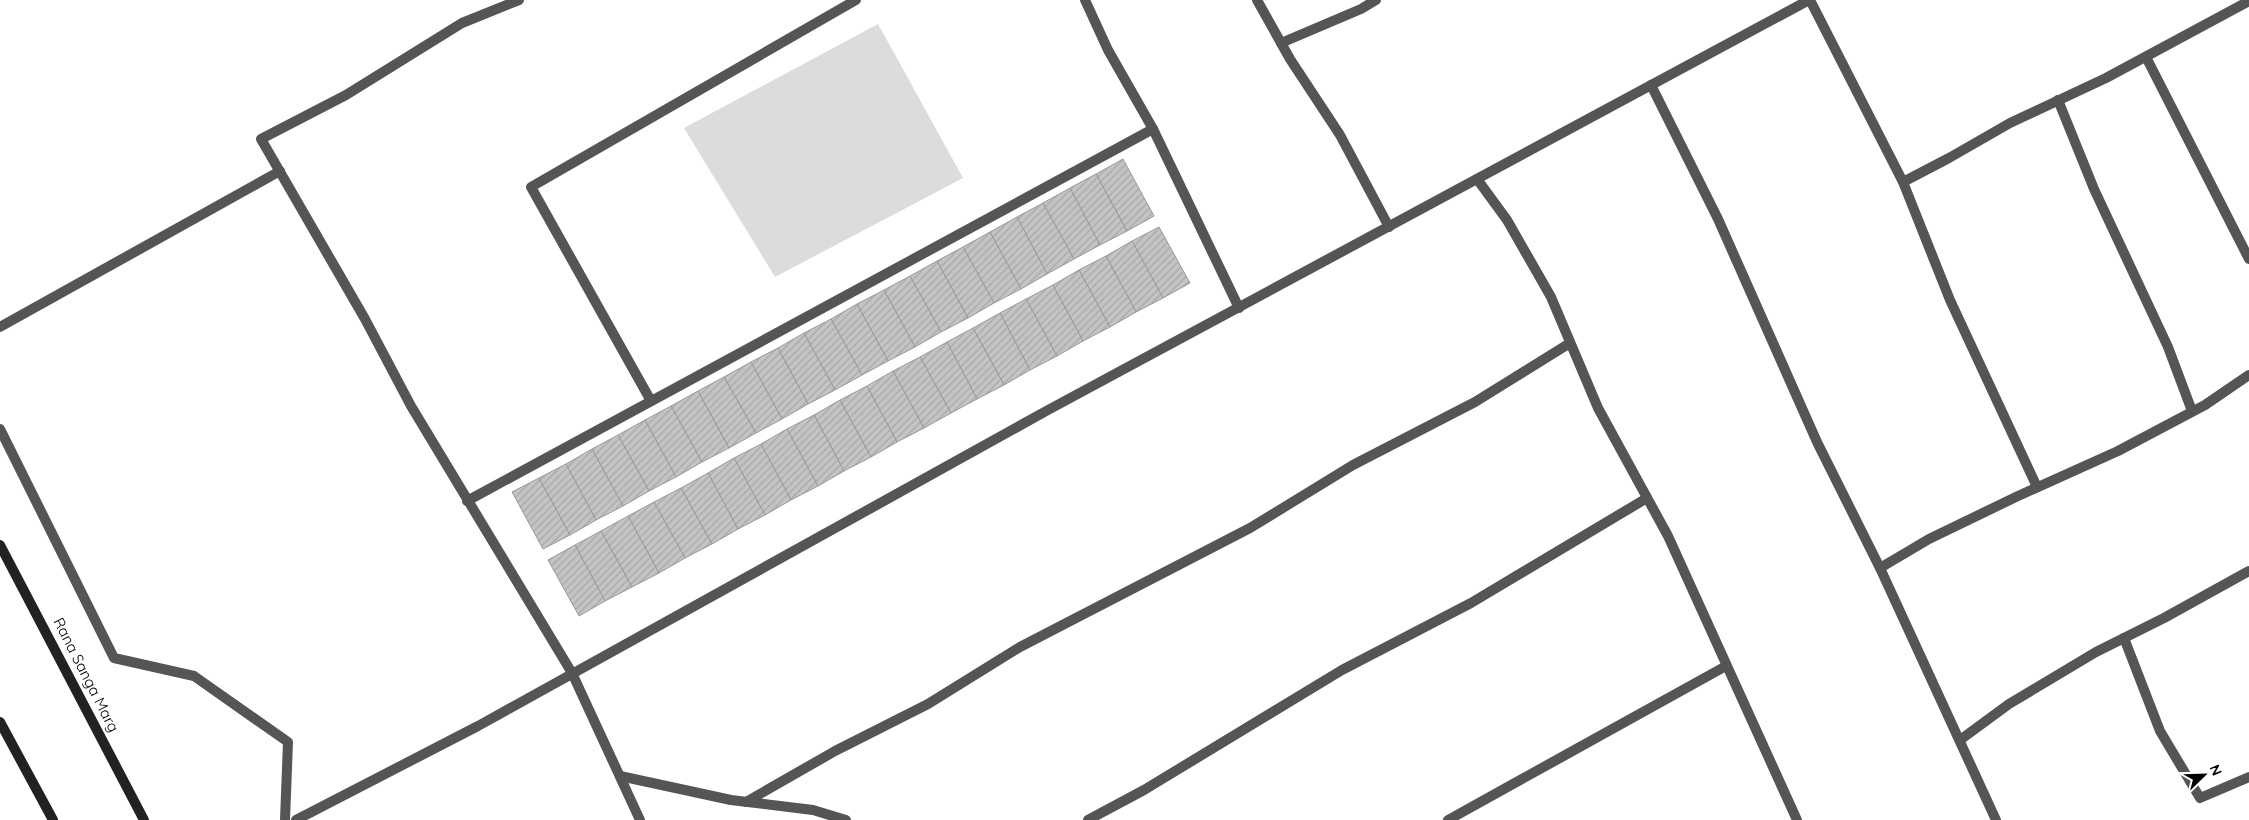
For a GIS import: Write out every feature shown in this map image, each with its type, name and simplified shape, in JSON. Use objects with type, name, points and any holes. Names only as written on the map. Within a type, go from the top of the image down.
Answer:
[{"type":"main road","name":"Rana Sanga Marg","points":[[0,545],[144,820]]},
{"type":"main road","points":[[0,722],[53,820]]},
{"type":"street","points":[[519,0],[462,23],[346,95],[262,139],[365,319],[411,406],[572,674],[640,820]]},
{"type":"street","points":[[651,401],[531,187],[856,0]]},
{"type":"street","points":[[1085,0],[1108,50],[1153,129],[1239,308]]},
{"type":"street","points":[[1257,0],[1281,43],[1340,135],[1389,227]]},
{"type":"street","points":[[1281,43],[1361,9],[1376,0]]},
{"type":"street","points":[[296,820],[478,726],[1048,410],[1810,0],[1903,182],[1950,300],[2037,487]]},
{"type":"street","points":[[1903,182],[2010,123],[2106,78],[2249,1]]},
{"type":"street","points":[[2146,56],[2249,259]]},
{"type":"street","points":[[1651,85],[1718,219],[1817,442],[1880,568],[1996,820]]},
{"type":"street","points":[[2058,100],[2094,189],[2168,347],[2192,411]]},
{"type":"street","points":[[467,501],[1153,129]]},
{"type":"street","points":[[0,326],[280,171]]},
{"type":"street","points":[[1478,179],[1507,220],[1546,289],[1598,408],[1668,536],[1797,820]]},
{"type":"street","points":[[746,802],[835,751],[928,704],[1020,647],[1250,528],[1353,465],[1475,402],[1570,342]]},
{"type":"street","points":[[1880,568],[1929,539],[2037,487],[2118,451],[2192,411],[2249,375]]},
{"type":"street","points":[[0,429],[114,658],[194,676],[288,742],[285,820]]},
{"type":"street","points":[[1088,820],[1144,790],[1342,670],[1471,603],[1647,498]]},
{"type":"street","points":[[1960,740],[2009,704],[2096,652],[2249,571]]},
{"type":"street","points":[[2124,638],[2160,731],[2200,798],[2249,777]]},
{"type":"street","points":[[1448,820],[1726,666]]},
{"type":"street","points":[[620,776],[746,802],[813,810],[844,820]]},
{"type":"shaded area","points":[[878,24],[963,178],[775,277],[684,128]]},
{"type":"building","points":[[1123,159],[1154,216],[1127,231],[1096,174]]},
{"type":"building","points":[[1096,174],[1127,231],[1100,245],[1070,188]]},
{"type":"building","points":[[1070,188],[1100,245],[1074,259],[1043,203]]},
{"type":"building","points":[[1043,203],[1074,259],[1047,274],[1017,217]]},
{"type":"building","points":[[1017,217],[1047,274],[1021,289],[990,232]]},
{"type":"building","points":[[1159,227],[1190,283],[1163,298],[1132,241]]},
{"type":"building","points":[[990,232],[1021,289],[994,303],[963,247]]},
{"type":"building","points":[[1132,241],[1163,298],[1136,312],[1106,256]]},
{"type":"building","points":[[963,247],[994,303],[968,318],[937,261]]},
{"type":"building","points":[[1106,256],[1136,312],[1110,327],[1079,270]]},
{"type":"building","points":[[937,261],[968,318],[941,332],[910,276]]},
{"type":"building","points":[[1079,270],[1110,327],[1083,341],[1053,285]]},
{"type":"building","points":[[910,276],[941,332],[915,347],[884,290]]},
{"type":"building","points":[[1053,285],[1083,341],[1057,356],[1026,299]]},
{"type":"building","points":[[884,290],[915,347],[888,361],[857,304]]},
{"type":"building","points":[[1026,299],[1057,356],[1030,370],[1000,313]]},
{"type":"building","points":[[857,304],[888,361],[862,375],[831,319]]},
{"type":"building","points":[[1000,313],[1030,370],[1004,385],[973,328]]},
{"type":"building","points":[[831,319],[862,375],[835,390],[804,333]]},
{"type":"building","points":[[973,328],[1004,385],[977,399],[947,342]]},
{"type":"building","points":[[804,333],[835,390],[808,404],[778,348]]},
{"type":"building","points":[[947,342],[977,399],[951,413],[920,357]]},
{"type":"building","points":[[778,348],[808,404],[782,419],[751,362]]},
{"type":"building","points":[[920,357],[951,413],[924,428],[893,371]]},
{"type":"building","points":[[751,362],[782,419],[756,433],[724,377]]},
{"type":"building","points":[[893,371],[924,428],[897,442],[867,386]]},
{"type":"building","points":[[724,377],[756,433],[729,448],[698,391]]},
{"type":"building","points":[[867,386],[897,442],[871,457],[840,400]]},
{"type":"building","points":[[698,391],[729,448],[702,462],[671,406]]},
{"type":"building","points":[[840,400],[871,457],[844,471],[814,415]]},
{"type":"building","points":[[671,406],[702,462],[676,477],[645,420]]},
{"type":"building","points":[[814,415],[844,471],[818,486],[787,429]]},
{"type":"building","points":[[645,420],[676,477],[649,491],[618,435]]},
{"type":"building","points":[[787,429],[818,486],[791,500],[761,444]]},
{"type":"building","points":[[618,435],[649,491],[623,506],[592,449]]},
{"type":"building","points":[[761,444],[791,500],[765,515],[734,458]]},
{"type":"building","points":[[592,449],[623,506],[596,520],[566,464]]},
{"type":"building","points":[[734,458],[765,515],[738,529],[708,473]]},
{"type":"building","points":[[566,464],[596,520],[570,535],[539,478]]},
{"type":"building","points":[[708,473],[738,529],[712,544],[681,488]]},
{"type":"building","points":[[539,478],[570,535],[543,549],[512,492]]},
{"type":"building","points":[[681,488],[712,544],[685,558],[654,502]]},
{"type":"building","points":[[654,502],[685,558],[659,573],[628,516]]},
{"type":"building","points":[[628,516],[659,573],[632,587],[601,531]]},
{"type":"building","points":[[601,531],[632,587],[605,601],[575,545]]},
{"type":"building","points":[[575,545],[605,601],[579,616],[548,560]]}]
